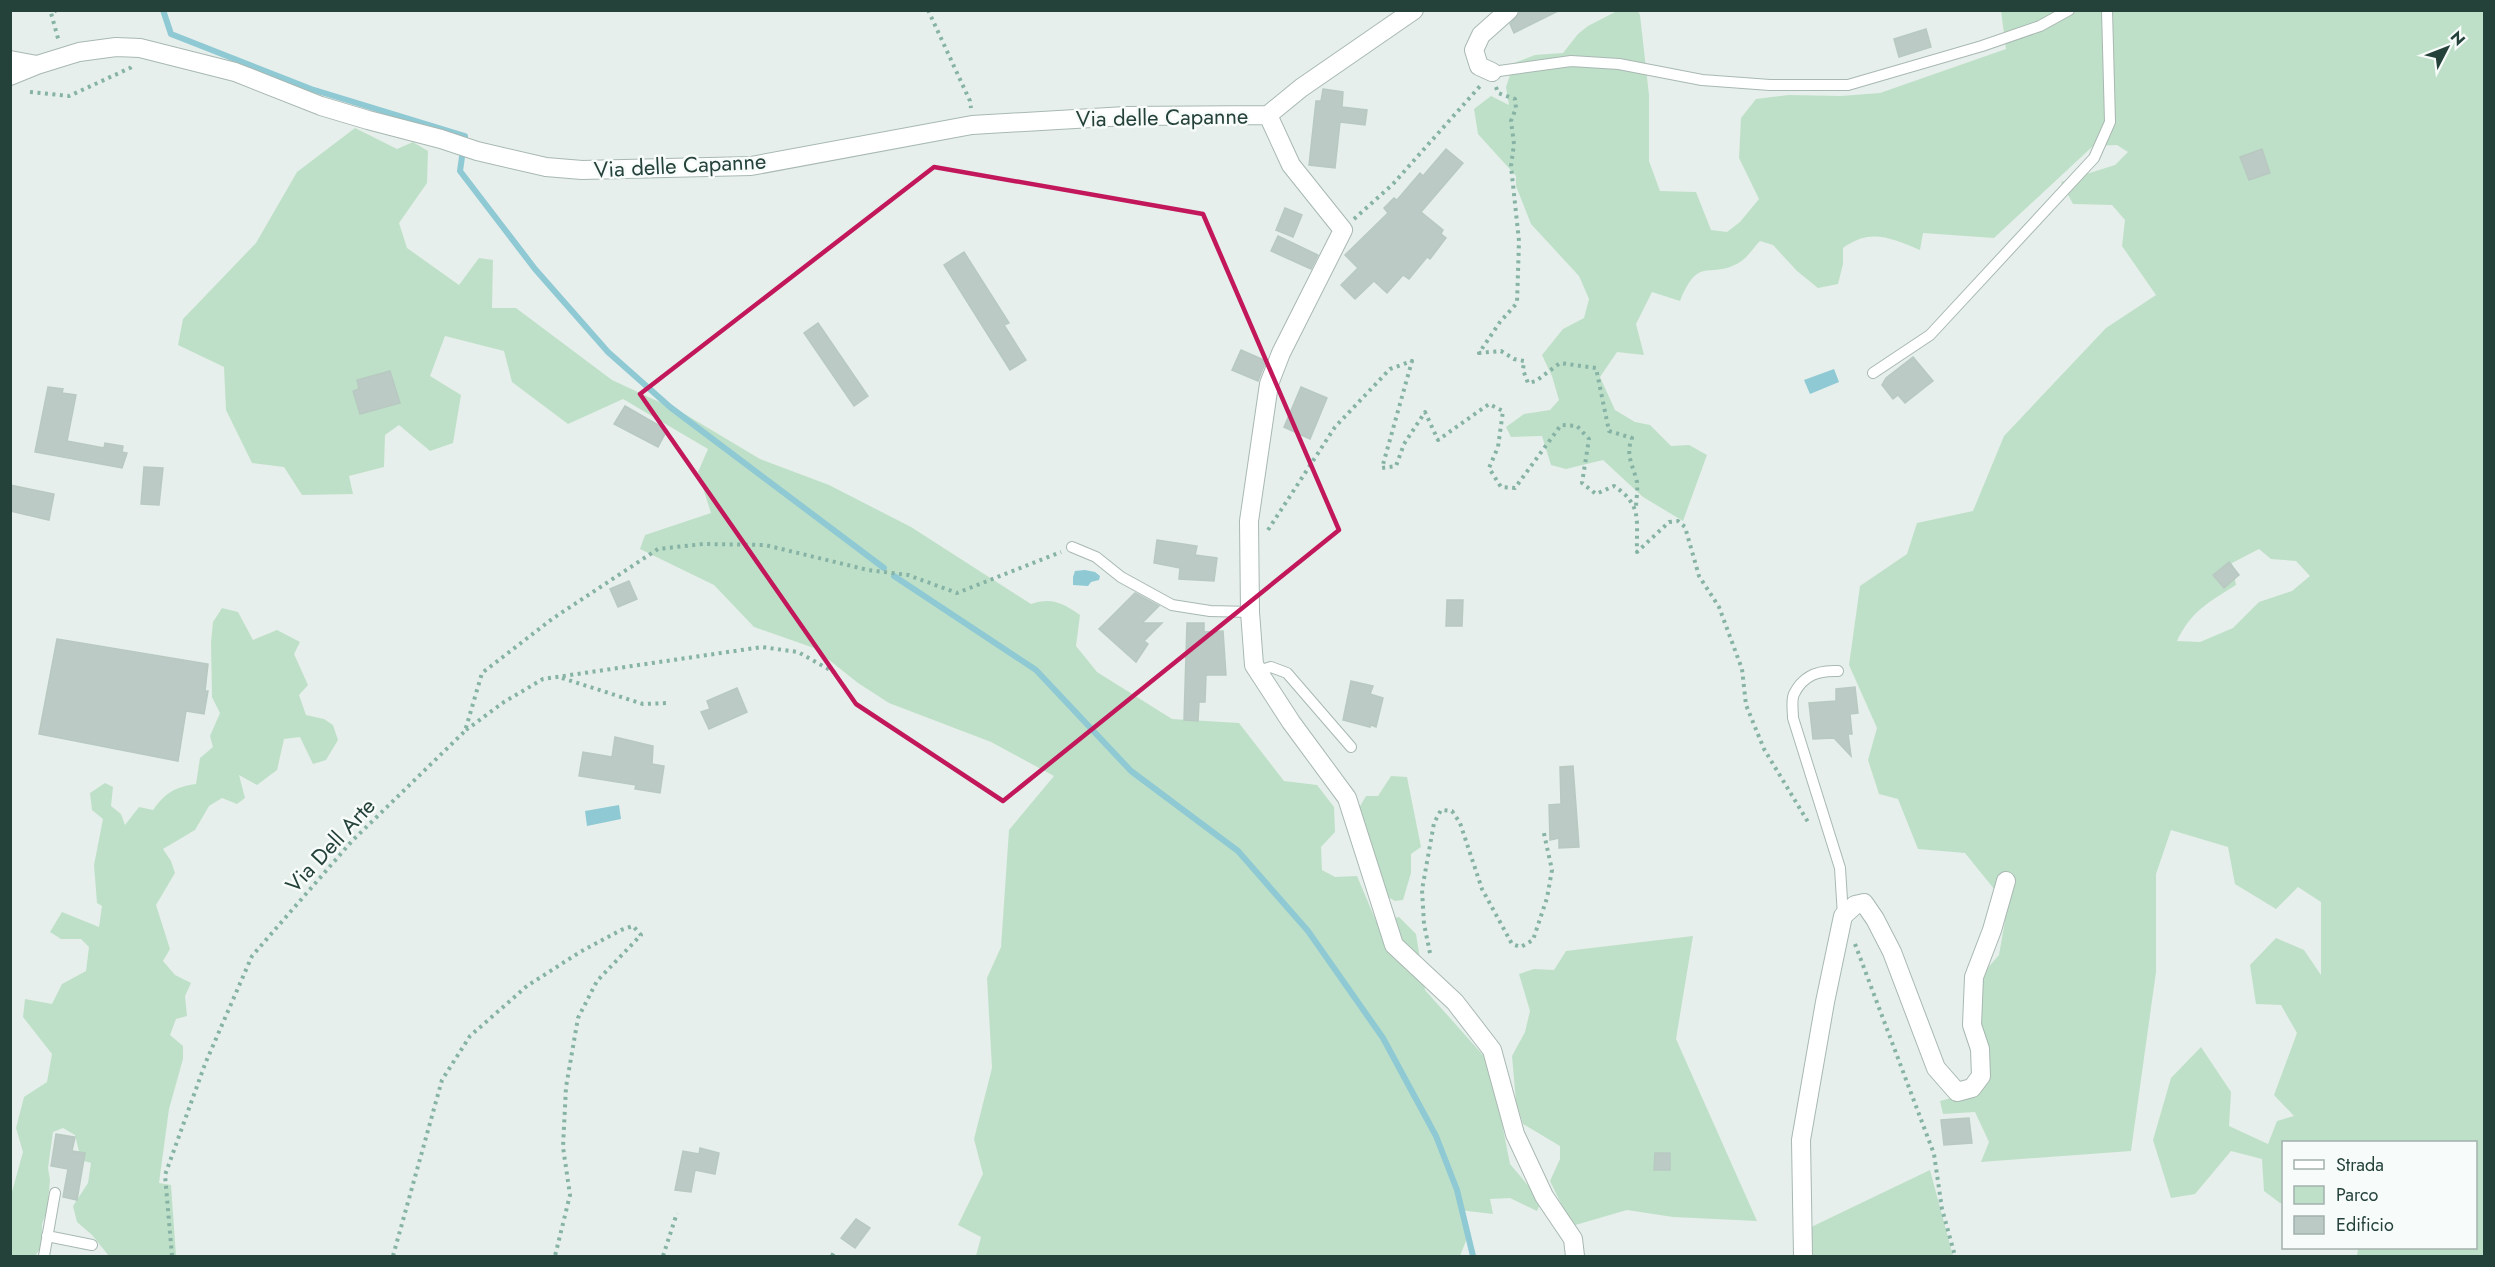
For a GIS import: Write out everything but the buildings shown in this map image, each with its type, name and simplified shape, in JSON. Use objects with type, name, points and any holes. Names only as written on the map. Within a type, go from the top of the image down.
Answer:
[{"type":"street","name":"Via delle Capanne","points":[[10,76],[63,57],[116,47],[140,48],[235,72],[321,106],[477,151],[546,167],[582,170],[751,166],[972,125],[1126,116],[1268,115],[1310,82],[1414,10]]},
{"type":"street","points":[[1492,72],[1479,66],[1474,50],[1481,35],[1509,10]]},
{"type":"street","name":"Via delle Capanne","points":[[10,60],[37,65]]},
{"type":"street","points":[[1268,115],[1292,165],[1343,230],[1281,353],[1269,384],[1249,521],[1250,612],[1254,664],[1291,722],[1347,798],[1394,945],[1455,1002],[1492,1050],[1515,1134],[1544,1196],[1573,1239],[1575,1257]]},
{"type":"street","points":[[1803,1257],[1801,1140],[1825,1002],[1843,916],[1855,905],[1864,903],[1875,919],[1892,952],[1936,1068],[1957,1092],[1972,1088],[1981,1076],[1980,1049],[1972,1025],[1974,977],[1992,930],[2006,881]]},
{"type":"lane","points":[[1492,72],[1571,61],[1619,64],[1702,80],[1770,85],[1848,85],[1982,46],[2040,26],[2069,10]]},
{"type":"lane","points":[[1873,373],[1930,335],[2094,158],[2110,122],[2107,10]]},
{"type":"lane","points":[[1072,547],[1096,557],[1121,577],[1172,605],[1250,612]]},
{"type":"lane","points":[[1258,671],[1271,667],[1287,673],[1351,747]]},
{"type":"lane","points":[[1838,671],[1822,670],[1807,677],[1793,695],[1793,718],[1840,868],[1843,916]]},
{"type":"lane","points":[[44,1257],[55,1193]]},
{"type":"lane","points":[[47,1236],[92,1245]]},
{"type":"path","points":[[57,10],[51,13],[63,57]]},
{"type":"path","points":[[928,10],[970,101],[972,125]]},
{"type":"path","points":[[30,92],[60,97],[79,93],[130,68],[140,48]]},
{"type":"path","points":[[1343,230],[1401,175],[1492,72]]},
{"type":"path","points":[[1492,72],[1498,93],[1515,99],[1516,108],[1511,122],[1514,144],[1511,166],[1519,241],[1517,303],[1500,322],[1479,353],[1502,351],[1514,359],[1524,361],[1523,370],[1528,383],[1536,381],[1560,363],[1596,369],[1609,431],[1632,438],[1628,448],[1637,483],[1637,552],[1669,522],[1678,521],[1685,527],[1699,576],[1719,607],[1742,669],[1746,705],[1764,748],[1807,818],[1811,829]]},
{"type":"path","points":[[1248,540],[1260,539],[1276,519],[1335,427],[1360,399],[1390,369],[1412,361],[1382,468],[1396,466],[1404,444],[1425,412],[1438,440],[1490,404],[1503,411],[1498,447],[1489,468],[1501,487],[1515,488],[1561,425],[1578,426],[1589,439],[1582,483],[1596,494],[1614,486],[1626,494],[1636,507]]},
{"type":"path","name":"Via Dell Arte","points":[[172,1257],[165,1175],[205,1064],[252,956],[352,841],[465,731],[482,673],[552,619],[658,549],[703,544],[765,545],[868,570],[908,575],[957,593],[1072,547]]},
{"type":"path","points":[[465,731],[504,702],[543,679],[762,647],[798,652],[839,675]]},
{"type":"path","points":[[558,677],[644,704],[668,703]]},
{"type":"path","points":[[1432,981],[1422,890],[1434,822],[1441,810],[1452,811],[1460,823],[1482,889],[1512,944],[1521,947],[1533,940],[1552,870],[1543,829]]},
{"type":"path","points":[[1843,916],[1868,972],[1934,1154],[1942,1209],[1955,1257]]},
{"type":"path","points":[[393,1257],[442,1080],[470,1036],[527,986],[580,952],[633,926],[641,934],[597,981],[578,1018],[566,1086],[563,1147],[570,1196],[555,1257]]},
{"type":"path","points":[[663,1257],[677,1214]]},
{"type":"highlighted area","points":[[934,167],[1203,214],[1339,530],[1003,801],[856,704],[640,394]]},
{"type":"green space","points":[[1617,11],[1638,11],[1649,95],[1649,161],[1660,191],[1696,192],[1711,230],[1727,232],[1740,222],[1759,199],[1739,158],[1741,118],[1756,99],[1789,95],[1841,96],[1880,93],[2006,49],[2001,11],[2484,11],[2484,1256],[2357,1256],[2358,1249],[2477,1249],[2477,1141],[2282,1141],[2282,1203],[2264,1191],[2262,1159],[2231,1151],[2195,1194],[2171,1198],[2153,1140],[2171,1078],[2201,1047],[2231,1092],[2229,1126],[2268,1144],[2277,1121],[2294,1116],[2274,1095],[2297,1033],[2281,1005],[2256,1004],[2250,965],[2276,938],[2304,950],[2321,975],[2321,902],[2298,887],[2276,909],[2235,884],[2228,847],[2171,830],[2156,874],[2156,972],[2131,1151],[1981,1162],[1989,1142],[1975,1112],[1943,1114],[1940,1101],[1980,1090],[1979,978],[1999,955],[2005,921],[2003,900],[1965,853],[1918,849],[1898,799],[1879,794],[1868,760],[1877,728],[1849,665],[1860,586],[1907,554],[1917,523],[1973,511],[2004,436],[2106,328],[2156,295],[2122,246],[2125,220],[2112,205],[2073,204],[2061,182],[2115,165],[2128,152],[2117,145],[2093,146],[1994,238],[1923,233],[1920,250],[1881,237],[1863,238],[1853,242],[1843,248],[1843,264],[1838,284],[1818,288],[1797,271],[1773,245],[1760,241],[1740,262],[1693,277],[1680,301],[1652,292],[1636,324],[1644,355],[1617,352],[1600,377],[1615,410],[1635,422],[1650,425],[1671,446],[1689,445],[1707,455],[1683,521],[1643,497],[1603,460],[1566,469],[1551,465],[1542,436],[1511,437],[1506,427],[1524,414],[1550,410],[1559,400],[1552,376],[1542,355],[1563,329],[1584,318],[1589,299],[1579,276],[1531,224],[1516,186],[1516,176],[1478,134],[1474,109],[1491,96],[1509,105],[1506,87],[1514,63],[1535,55],[1563,53],[1578,34],[1588,26]],"holes":[[[2259,549],[2271,559],[2296,561],[2310,576],[2292,591],[2259,602],[2233,628],[2200,642],[2177,641],[2195,615],[2209,602],[2236,585],[2232,563]]]},
{"type":"green space","points":[[355,128],[397,149],[413,142],[428,151],[427,183],[399,223],[407,248],[459,285],[479,258],[493,260],[492,308],[516,308],[612,380],[683,413],[760,459],[829,485],[911,527],[1031,604],[1051,601],[1068,607],[1080,615],[1076,646],[1097,672],[1172,719],[1239,723],[1284,781],[1317,785],[1334,807],[1335,832],[1321,847],[1322,870],[1335,877],[1357,876],[1376,921],[1399,917],[1416,934],[1425,990],[1490,1063],[1510,1164],[1541,1201],[1537,1211],[1510,1198],[1490,1199],[1493,1214],[1459,1210],[1469,1233],[1460,1256],[976,1256],[981,1237],[958,1225],[983,1174],[974,1139],[992,1068],[987,978],[1001,947],[1009,830],[1054,776],[991,742],[889,703],[858,683],[814,648],[754,627],[714,585],[640,549],[645,535],[711,513],[698,472],[708,449],[623,399],[568,424],[512,382],[504,351],[445,336],[430,376],[461,395],[453,443],[430,451],[399,425],[385,435],[384,467],[349,476],[353,494],[302,495],[284,467],[252,463],[226,410],[224,367],[178,345],[183,319],[256,243],[297,172]]},
{"type":"green space","points":[[222,608],[238,612],[253,640],[277,630],[300,642],[294,654],[308,685],[299,695],[306,715],[324,719],[333,725],[338,740],[326,760],[313,764],[300,737],[284,739],[277,770],[257,785],[239,775],[245,798],[237,804],[222,798],[209,806],[195,830],[163,849],[175,873],[156,905],[170,949],[163,961],[175,975],[191,983],[185,996],[187,1016],[176,1019],[170,1035],[183,1046],[183,1059],[169,1109],[159,1183],[171,1185],[176,1256],[109,1256],[92,1235],[77,1222],[73,1206],[88,1183],[91,1163],[81,1160],[75,1135],[63,1128],[53,1132],[48,1168],[50,1180],[47,1210],[42,1224],[42,1246],[35,1256],[11,1256],[10,1199],[23,1152],[16,1128],[24,1097],[47,1082],[52,1054],[23,1017],[25,999],[52,1004],[62,984],[86,971],[89,947],[81,939],[61,939],[50,932],[62,912],[99,927],[102,906],[97,903],[94,865],[103,819],[92,810],[90,793],[105,783],[113,787],[111,806],[121,814],[125,825],[139,807],[153,810],[171,792],[196,784],[200,758],[213,747],[210,736],[220,713],[212,697],[211,643],[213,622]]},
{"type":"green space","points":[[1391,776],[1407,777],[1421,847],[1411,854],[1411,873],[1403,900],[1395,901],[1372,888],[1359,808],[1366,796],[1378,796]]},
{"type":"green space","points":[[1693,936],[1676,1039],[1757,1221],[1673,1217],[1627,1210],[1572,1226],[1550,1181],[1560,1159],[1560,1146],[1523,1124],[1516,1101],[1512,1056],[1525,1032],[1530,1011],[1519,974],[1534,969],[1554,970],[1566,951]]},
{"type":"green space","points":[[1930,1170],[1953,1256],[1809,1256],[1807,1229]]},
{"type":"water","points":[[1834,369],[1839,382],[1810,394],[1804,380]]},
{"type":"water","points":[[1075,571],[1095,572],[1100,576],[1099,580],[1091,582],[1088,586],[1073,585]]},
{"type":"water","points":[[619,805],[621,819],[587,826],[585,811]]},
{"type":"waterway","points":[[163,10],[171,34],[311,89],[465,136],[460,171],[535,269],[608,352],[670,407],[884,568]]},
{"type":"waterway","points":[[894,576],[1036,670],[1131,771],[1238,851],[1308,931],[1383,1038],[1436,1136],[1457,1190],[1473,1256]]}]
